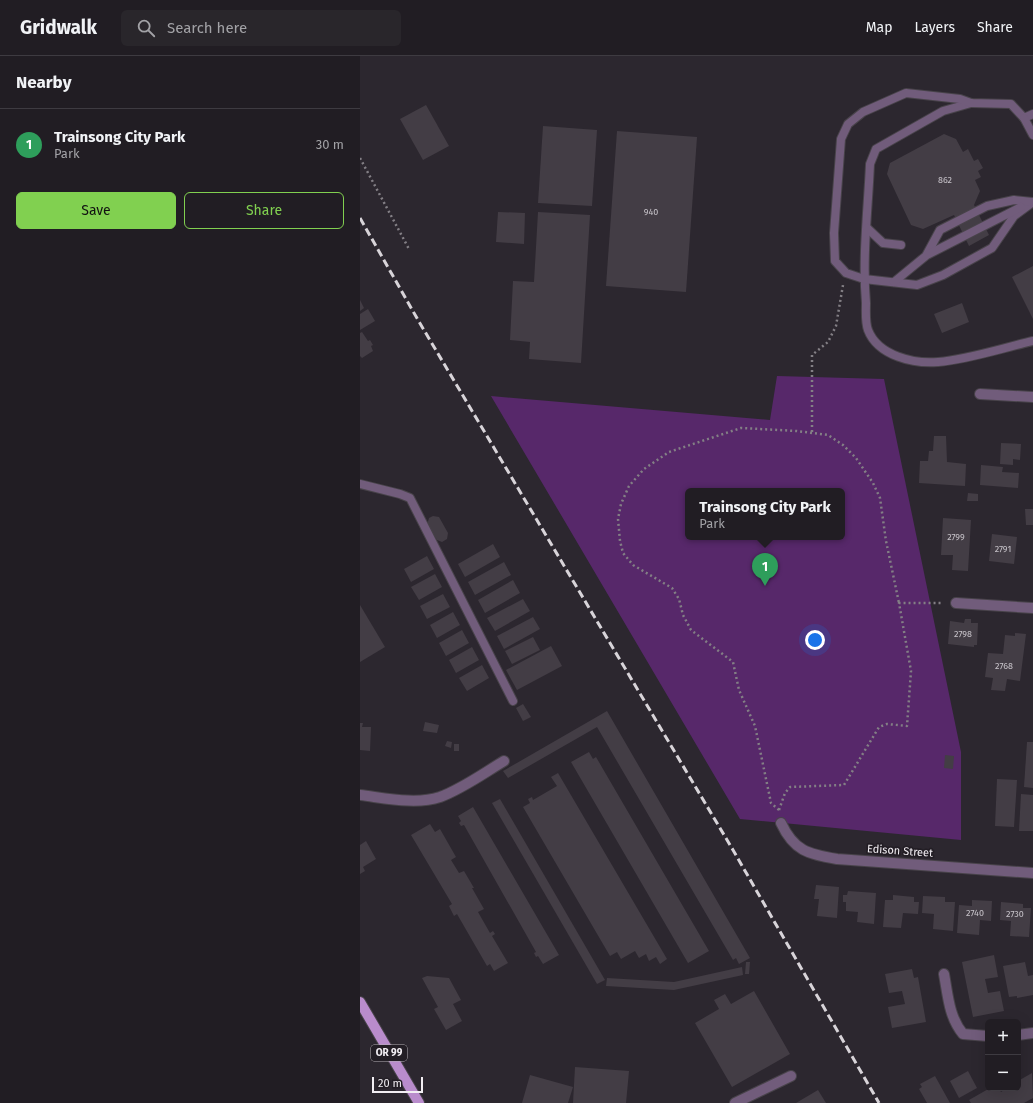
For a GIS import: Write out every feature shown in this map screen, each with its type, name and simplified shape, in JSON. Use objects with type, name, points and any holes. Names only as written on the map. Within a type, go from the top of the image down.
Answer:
[{"type":"main road","name":"OR 99","points":[[360,1002],[418,1103]]},
{"type":"street","points":[[980,394],[1033,397]]},
{"type":"street","points":[[956,604],[1033,608]]},
{"type":"street","points":[[360,795],[393,799],[431,799],[449,793],[504,761]]},
{"type":"street","name":"Edison Street","points":[[781,823],[793,844],[803,851],[816,855],[837,859],[1033,872]]},
{"type":"street","points":[[944,974],[951,1012],[956,1025],[963,1034],[985,1036]]},
{"type":"street","points":[[1021,1035],[1033,1033]]},
{"type":"street","points":[[735,1103],[791,1076]]},
{"type":"lane","points":[[971,103],[960,99],[906,93],[863,112],[848,124],[841,139],[834,233],[835,260],[846,274],[864,279],[916,285],[942,275],[992,248],[1014,216],[1033,202]]},
{"type":"lane","points":[[1033,135],[1024,118],[1011,104],[971,103],[943,111],[876,149],[870,164],[864,279],[868,329],[872,338],[884,350],[899,357],[920,362],[937,362],[1033,341]]},
{"type":"lane","points":[[1024,118],[1033,114]]},
{"type":"lane","points":[[927,255],[940,230],[986,206],[1014,200],[1033,202]]},
{"type":"lane","points":[[894,282],[927,255],[1003,215],[1033,202]]},
{"type":"lane","points":[[867,228],[883,243],[901,245]]},
{"type":"lane","points":[[360,484],[410,498],[513,701]]},
{"type":"path","points":[[360,158],[409,249]]},
{"type":"path","points":[[812,432],[812,355],[828,342],[836,326],[846,274]]},
{"type":"path","points":[[779,810],[771,803],[755,726],[739,690],[732,662],[691,630],[683,615],[679,599],[672,588],[628,560],[620,541],[618,519],[624,495],[637,476],[657,458],[669,452],[740,428],[812,432],[828,436],[843,445],[856,458],[873,483],[882,506],[886,541],[911,671],[907,726],[888,724],[879,726],[844,785],[790,787],[785,793],[779,810],[781,823]]},
{"type":"path","points":[[899,603],[956,604]]},
{"type":"shaded area","points":[[777,376],[884,379],[961,752],[961,840],[740,819],[491,396],[770,420]]},
{"type":"building","points":[[426,105],[449,146],[423,160],[400,119]]},
{"type":"building","points":[[543,126],[597,130],[592,206],[538,203]]},
{"type":"building","points":[[617,131],[697,137],[686,292],[606,286]]},
{"type":"building","points":[[944,134],[956,139],[963,152],[968,149],[974,161],[978,159],[983,168],[978,171],[981,177],[975,180],[980,191],[974,205],[989,235],[969,246],[954,215],[923,229],[911,225],[887,174],[890,163]]},
{"type":"building","points":[[498,212],[525,213],[524,244],[496,242]]},
{"type":"building","points":[[538,212],[590,215],[581,363],[529,359],[530,342],[510,340],[513,281],[534,282]]},
{"type":"building","points":[[1033,266],[1033,319],[1012,277]]},
{"type":"building","points":[[360,300],[364,308],[360,311]]},
{"type":"building","points":[[962,303],[969,322],[942,333],[934,314]]},
{"type":"building","points":[[368,309],[375,321],[360,330],[360,314]]},
{"type":"building","points":[[362,332],[368,341],[370,340],[373,345],[371,346],[373,351],[362,358],[360,356],[360,333]]},
{"type":"building","points":[[934,436],[946,436],[947,462],[966,464],[965,486],[919,483],[920,461],[928,461],[929,451],[933,451]]},
{"type":"building","points":[[1001,443],[1021,444],[1020,460],[1013,459],[1013,465],[1000,464]]},
{"type":"building","points":[[981,465],[1003,467],[1002,472],[1019,473],[1018,488],[980,485]]},
{"type":"building","points":[[968,493],[978,494],[978,501],[967,501]]},
{"type":"building","points":[[1025,509],[1033,509],[1033,525],[1026,525]]},
{"type":"building","points":[[433,516],[439,517],[448,533],[447,539],[442,542],[437,540],[427,525],[429,518]]},
{"type":"building","points":[[943,518],[971,520],[968,571],[952,570],[953,555],[941,555]]},
{"type":"building","points":[[992,534],[1017,537],[1014,564],[989,561]]},
{"type":"building","points":[[493,544],[500,557],[465,577],[458,564]]},
{"type":"building","points":[[427,556],[434,569],[411,582],[404,569]]},
{"type":"building","points":[[504,562],[511,575],[475,595],[468,582]]},
{"type":"building","points":[[435,574],[442,587],[419,600],[411,587]]},
{"type":"building","points":[[513,580],[520,593],[485,613],[478,600]]},
{"type":"building","points":[[443,594],[450,607],[427,619],[420,606]]},
{"type":"building","points":[[523,599],[530,611],[495,631],[487,618]]},
{"type":"building","points":[[360,605],[385,647],[360,662]]},
{"type":"building","points":[[453,612],[460,625],[437,638],[430,625]]},
{"type":"building","points":[[533,617],[540,629],[504,649],[497,636]]},
{"type":"building","points":[[965,619],[971,619],[971,623],[978,623],[977,645],[974,645],[974,647],[948,644],[950,621],[964,623]]},
{"type":"building","points":[[462,630],[469,643],[446,656],[439,643]]},
{"type":"building","points":[[1015,633],[1026,634],[1020,681],[1007,679],[1005,691],[991,690],[993,678],[985,677],[988,653],[1003,654],[1005,635],[1015,636]]},
{"type":"building","points":[[533,637],[540,650],[512,664],[505,651]]},
{"type":"building","points":[[551,646],[562,666],[517,690],[506,670]]},
{"type":"building","points":[[472,647],[479,660],[456,673],[449,660]]},
{"type":"building","points":[[482,665],[489,678],[467,691],[459,678]]},
{"type":"building","points":[[523,704],[531,717],[523,721],[516,708]]},
{"type":"building","points":[[607,711],[750,958],[739,964],[736,958],[733,960],[597,727],[508,778],[503,771]]},
{"type":"building","points":[[425,722],[439,725],[437,733],[423,731]]},
{"type":"building","points":[[360,723],[363,723],[362,727],[371,727],[370,751],[360,750]]},
{"type":"building","points":[[447,741],[452,742],[451,748],[445,746]]},
{"type":"building","points":[[1027,742],[1033,742],[1033,788],[1024,787]]},
{"type":"building","points":[[454,744],[459,744],[459,751],[454,751]]},
{"type":"building","points":[[589,752],[593,759],[596,757],[709,951],[688,963],[571,762]]},
{"type":"building","points":[[945,755],[954,756],[953,769],[944,768]]},
{"type":"building","points":[[558,773],[667,959],[660,964],[656,957],[649,961],[646,954],[639,958],[635,951],[621,959],[617,952],[610,956],[523,807],[530,803],[528,799],[532,797],[533,800],[557,786],[551,777]]},
{"type":"building","points":[[997,779],[1017,780],[1014,827],[995,826]]},
{"type":"building","points":[[1021,794],[1033,795],[1033,831],[1019,831]]},
{"type":"building","points":[[500,799],[605,980],[597,984],[492,803]]},
{"type":"building","points":[[473,807],[559,955],[543,964],[538,956],[536,957],[534,953],[536,952],[464,825],[461,826],[459,823],[461,821],[458,816]]},
{"type":"building","points":[[430,824],[435,832],[440,829],[456,857],[451,860],[459,873],[464,871],[474,888],[472,888],[484,909],[478,912],[490,933],[493,931],[495,934],[492,936],[508,963],[494,971],[490,964],[487,966],[457,914],[454,916],[449,906],[452,904],[411,835]]},
{"type":"building","points":[[366,841],[376,859],[363,867],[365,871],[360,874],[360,845]]},
{"type":"building","points":[[816,885],[839,887],[837,918],[817,916],[819,899],[814,899]]},
{"type":"building","points":[[848,891],[876,893],[874,924],[857,922],[858,912],[846,911],[846,902],[843,902],[843,895],[847,895]]},
{"type":"building","points":[[893,895],[914,897],[914,902],[919,902],[918,914],[903,913],[901,928],[883,927],[885,900],[893,900]]},
{"type":"building","points":[[923,896],[945,897],[945,902],[955,902],[953,931],[933,929],[934,914],[922,913]]},
{"type":"building","points":[[972,900],[992,901],[991,921],[980,920],[979,935],[957,933],[959,905],[972,906]]},
{"type":"building","points":[[1001,902],[1023,904],[1023,908],[1031,908],[1029,937],[1010,936],[1011,921],[1000,920]]},
{"type":"building","points":[[994,955],[998,977],[985,979],[988,993],[1000,991],[1004,1011],[973,1017],[962,962]]},
{"type":"building","points":[[746,962],[750,962],[749,974],[745,974]]},
{"type":"building","points":[[1025,962],[1028,976],[1033,975],[1033,995],[1017,998],[1017,996],[1009,997],[1003,966]]},
{"type":"building","points":[[742,967],[743,975],[674,990],[606,986],[607,978],[674,982]]},
{"type":"building","points":[[912,969],[914,978],[918,977],[926,1022],[892,1028],[888,1007],[905,1004],[902,991],[889,993],[885,974]]},
{"type":"building","points":[[427,976],[449,978],[461,1000],[453,1004],[462,1021],[446,1030],[434,1009],[438,1007],[422,978]]},
{"type":"building","points":[[754,991],[790,1054],[732,1087],[695,1023],[719,1009],[714,1000],[725,994],[731,1004]]},
{"type":"building","points":[[575,1067],[629,1071],[626,1103],[573,1103]]},
{"type":"building","points":[[968,1071],[977,1088],[959,1098],[950,1081]]},
{"type":"building","points":[[1032,1073],[1033,1098],[1024,1103],[971,1103],[969,1100],[985,1091],[1021,1091],[1021,1079]]},
{"type":"building","points":[[530,1075],[573,1087],[568,1103],[522,1103]]},
{"type":"building","points":[[935,1076],[950,1103],[927,1103],[919,1089],[922,1087],[920,1084]]},
{"type":"building","points":[[818,1090],[826,1103],[796,1103]]},
{"type":"railway","points":[[360,218],[418,320],[733,850],[879,1103]]},
{"type":"place","name":"Trainsong City Park","points":[[765,586]]}]
